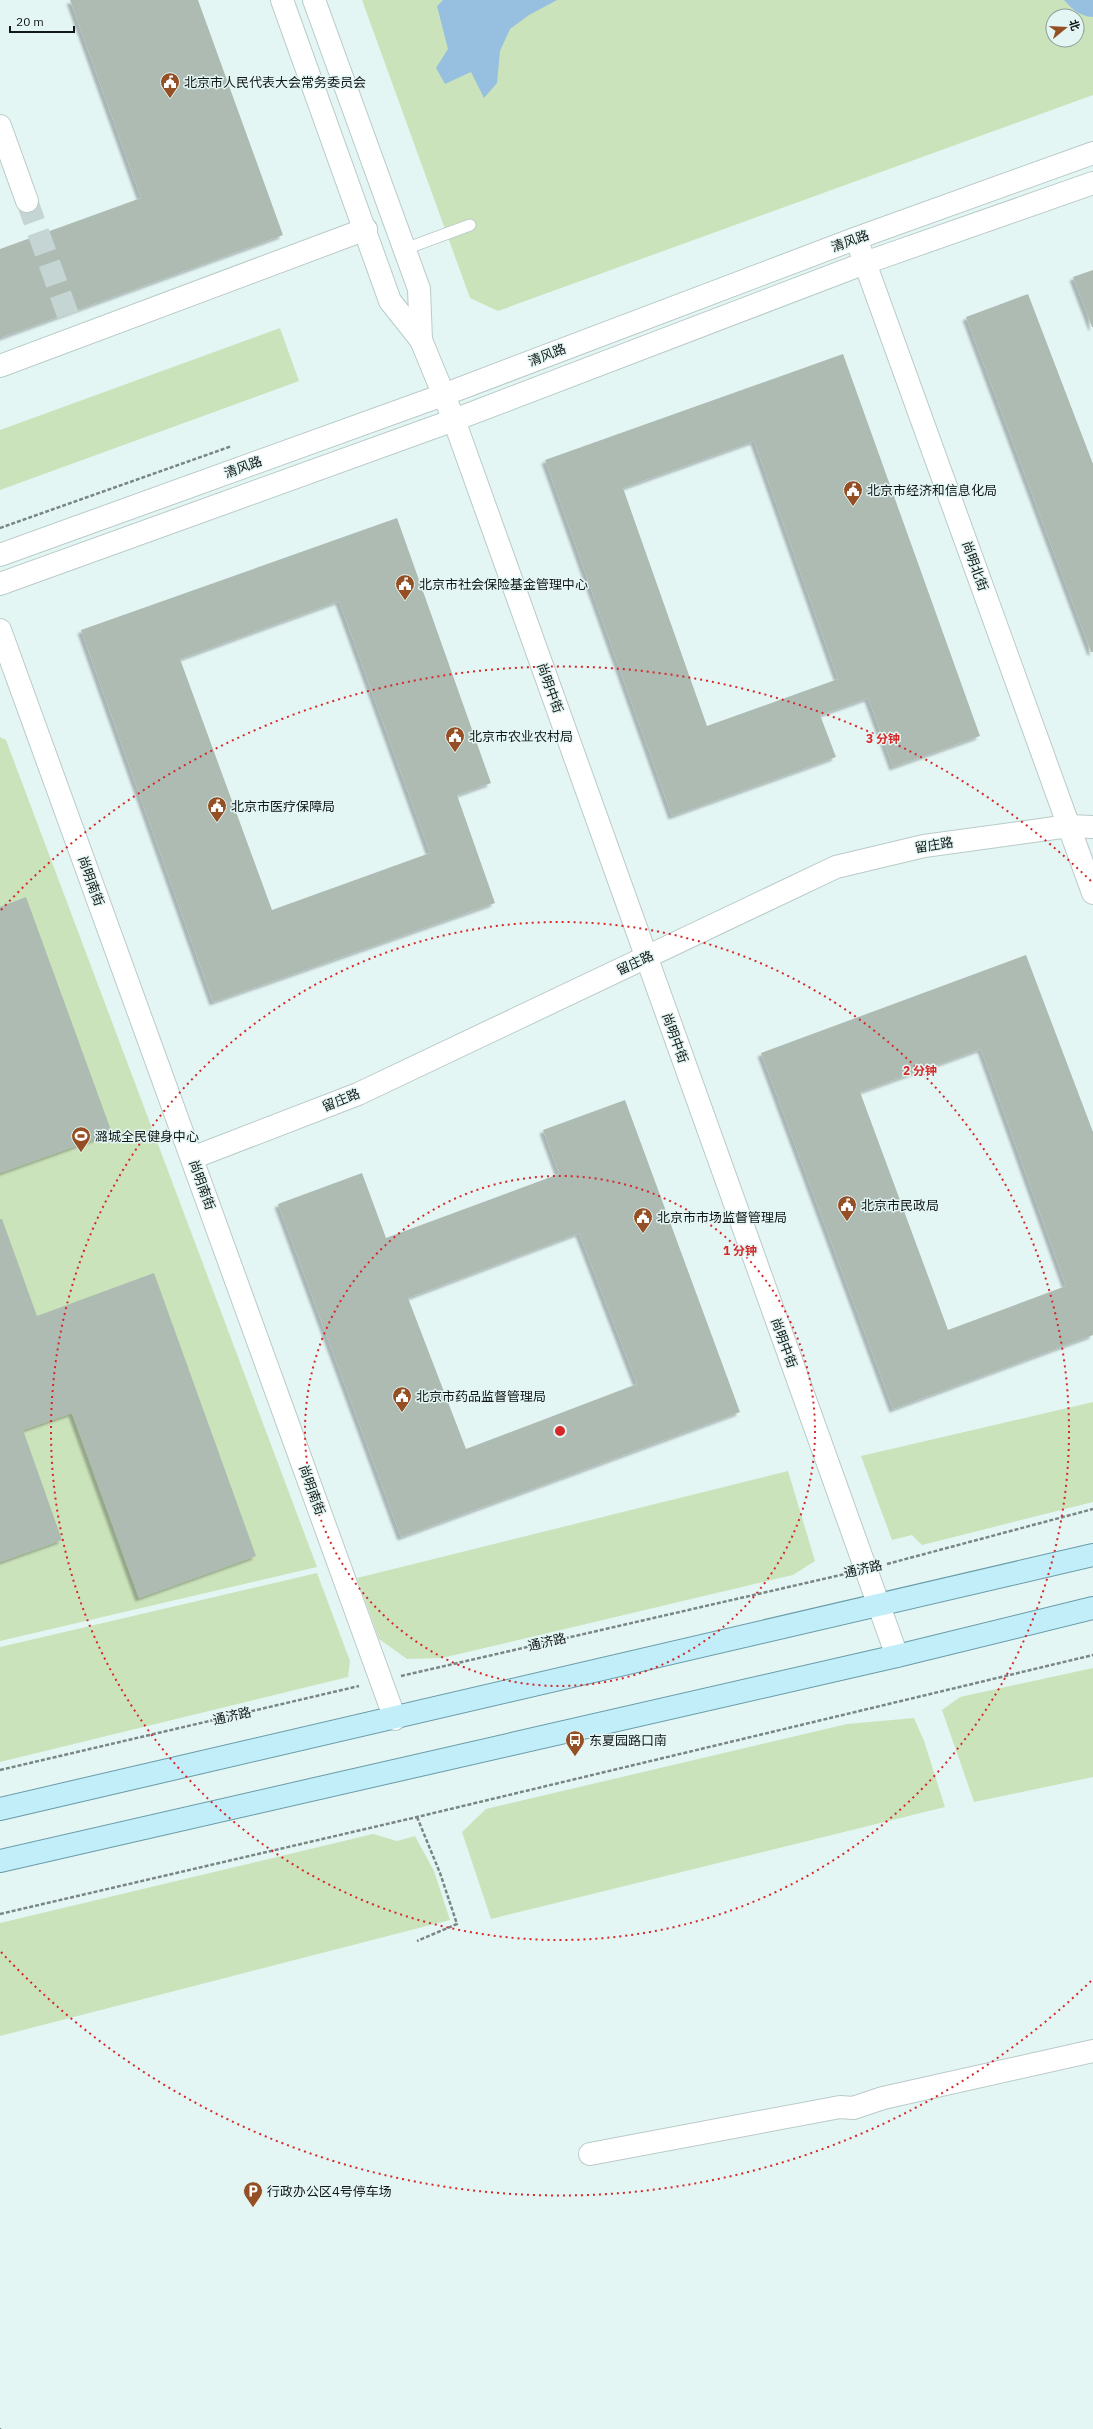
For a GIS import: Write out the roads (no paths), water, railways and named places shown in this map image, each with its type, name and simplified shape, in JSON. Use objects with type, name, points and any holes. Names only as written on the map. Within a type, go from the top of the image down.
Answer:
[{"type":"main road","points":[[0,1809],[1093,1555]]},
{"type":"main road","points":[[0,1861],[897,1656],[985,1633],[1093,1608]]},
{"type":"street","points":[[282,0],[366,229],[390,301],[421,340]]},
{"type":"street","points":[[314,0],[419,289],[421,340]]},
{"type":"street","points":[[0,126],[27,201]]},
{"type":"street","name":"清风路","points":[[0,555],[443,395],[856,238],[1093,153]]},
{"type":"street","name":"清风路","points":[[0,584],[454,420],[865,263],[1093,183]]},
{"type":"street","points":[[0,366],[73,329],[366,229]]},
{"type":"street","name":"尚明北街","points":[[856,238],[1093,893]]},
{"type":"street","name":"尚明中街","points":[[421,340],[454,420],[897,1656]]},
{"type":"street","name":"尚明南街","points":[[0,630],[396,1718]]},
{"type":"street","name":"留庄路","points":[[192,1158],[358,1094],[836,867],[924,846],[1069,826],[1093,827]]},
{"type":"street","points":[[590,2154],[840,2107],[853,2108],[883,2098],[1093,2051]]},
{"type":"lane","points":[[405,250],[470,225]]},
{"type":"water","points":[[443,0],[557,0],[529,15],[510,29],[500,51],[497,83],[484,98],[471,72],[445,84],[436,68],[448,49],[437,6]]},
{"type":"water","points":[[1064,0],[1093,0],[1093,17],[1085,15],[1085,8],[1070,7]]},
{"type":"tunnel","points":[[27,201],[70,321]]},
{"type":"place","name":"北京市人民代表大会常务委员会","points":[[170,99]]},
{"type":"place","name":"北京市经济和信息化局","points":[[853,507]]},
{"type":"place","name":"北京市社会保险基金管理中心","points":[[405,601]]},
{"type":"place","name":"北京市农业农村局","points":[[455,753]]},
{"type":"place","name":"北京市医疗保障局","points":[[217,823]]},
{"type":"place","name":"潞城全民健身中心","points":[[81,1153]]},
{"type":"place","name":"北京市民政局","points":[[847,1222]]},
{"type":"place","name":"北京市市场监督管理局","points":[[643,1234]]},
{"type":"place","name":"北京市药品监督管理局","points":[[402,1413]]},
{"type":"place","name":"东夏园路口南","points":[[575,1757]]},
{"type":"place","name":"行政办公区4号停车场","points":[[253,2208]]}]
